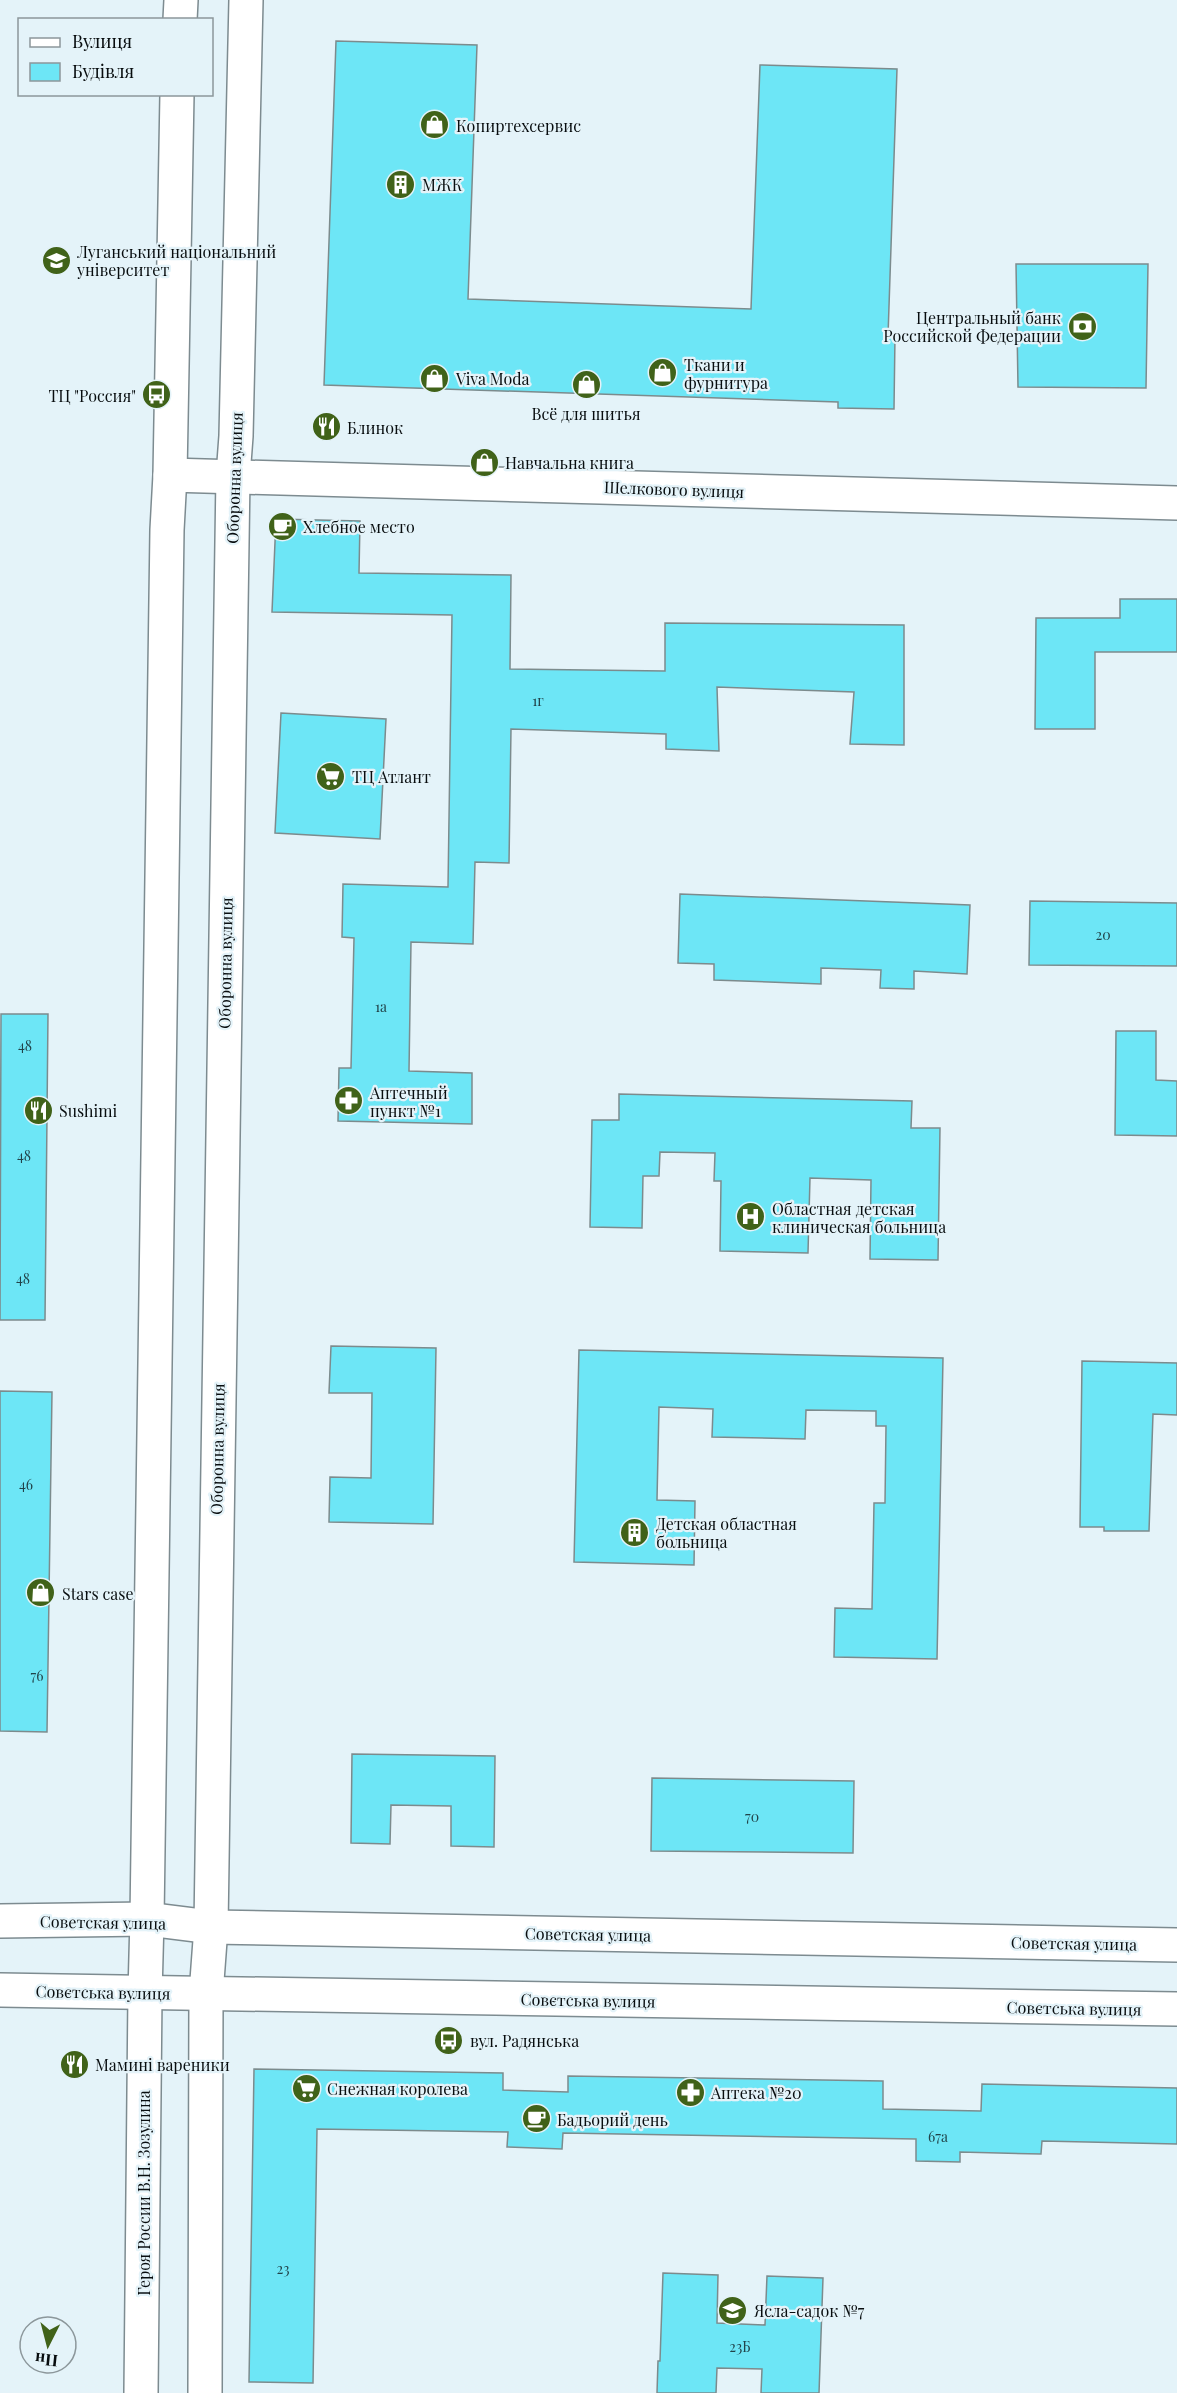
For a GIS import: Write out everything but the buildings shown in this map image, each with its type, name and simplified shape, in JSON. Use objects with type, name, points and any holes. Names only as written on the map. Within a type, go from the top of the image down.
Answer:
[{"type":"main road","points":[[180,18],[181,0]]},
{"type":"main road","name":"Оборонна вулиця","points":[[206,1994],[211,1927],[233,476],[236,436],[246,0]]},
{"type":"main road","points":[[147,1919],[164,705],[177,96]]},
{"type":"main road","name":"Шелкового вулиця","points":[[170,475],[1177,503]]},
{"type":"main road","name":"Советская улица","points":[[0,1921],[147,1919],[211,1927],[1177,1945]]},
{"type":"main road","name":"Героя России В.Н. Зозулина","points":[[141,2393],[147,1919]]},
{"type":"main road","name":"Совєтська вулиця","points":[[0,1990],[1177,2009]]},
{"type":"main road","points":[[205,2393],[206,1994]]},
{"type":"place","name":"Копиртехсервис","points":[[435,125]]},
{"type":"place","name":"МЖК","points":[[401,184]]},
{"type":"place","name":"Луганський національний університет","points":[[56,260]]},
{"type":"place","name":"Центральный банк Российской Федерации","points":[[1082,326]]},
{"type":"place","name":"Ткани и фурнитура","points":[[663,373]]},
{"type":"place","name":"Viva Moda","points":[[435,378]]},
{"type":"place","name":"Всё для шитья","points":[[586,385]]},
{"type":"place","name":"ТЦ \"Россия\"","points":[[157,395]]},
{"type":"place","name":"Блинок","points":[[326,427]]},
{"type":"place","name":"Навчальна книга","points":[[484,462]]},
{"type":"place","name":"Хлебное место","points":[[282,526]]},
{"type":"place","name":"ТЦ Атлант","points":[[331,776]]},
{"type":"place","name":"Аптечный пункт №1","points":[[349,1101]]},
{"type":"place","name":"Sushimi","points":[[38,1110]]},
{"type":"place","name":"Областная детская клиническая больница","points":[[751,1217]]},
{"type":"place","name":"Детская областная больница","points":[[635,1532]]},
{"type":"place","name":"Stars case","points":[[41,1593]]},
{"type":"place","name":"вул. Радянська","points":[[449,2040]]},
{"type":"place","name":"Мамині вареники","points":[[74,2064]]},
{"type":"place","name":"Снежная королева","points":[[306,2088]]},
{"type":"place","name":"Аптека №20","points":[[690,2092]]},
{"type":"place","name":"Бадьорий день","points":[[536,2119]]},
{"type":"place","name":"Ясла-садок №7","points":[[733,2310]]}]
